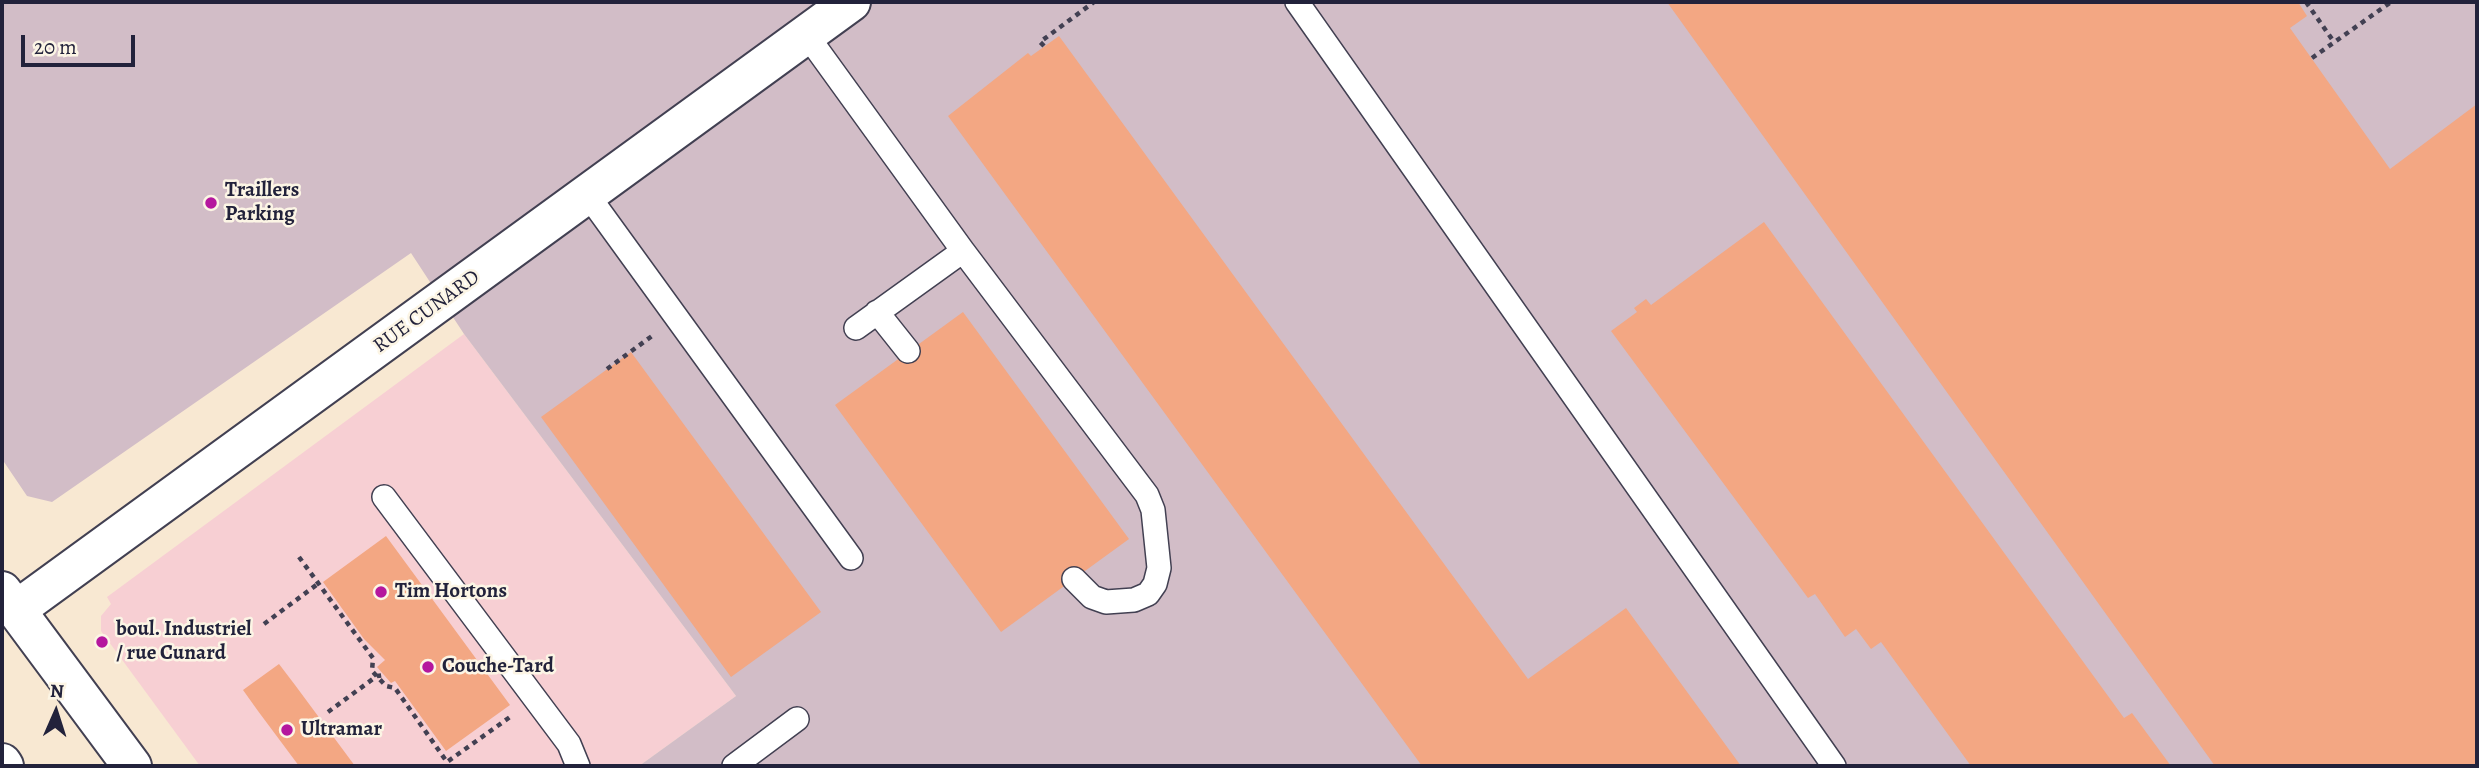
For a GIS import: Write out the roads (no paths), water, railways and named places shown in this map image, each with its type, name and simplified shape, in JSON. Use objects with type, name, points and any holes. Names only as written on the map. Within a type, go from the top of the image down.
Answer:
[{"type":"street","name":"RUE CUNARD","points":[[7,607],[587,194],[851,2]]},
{"type":"street","points":[[7,607],[132,766]]},
{"type":"lane","points":[[1297,2],[1834,766]]},
{"type":"lane","points":[[806,34],[963,251],[1147,495],[1153,510],[1159,568],[1156,584],[1148,594],[1134,600],[1106,602],[1092,597],[1074,579]]},
{"type":"lane","points":[[587,194],[851,558]]},
{"type":"lane","points":[[856,328],[963,251]]},
{"type":"lane","points":[[877,312],[908,351]]},
{"type":"lane","points":[[384,497],[569,744],[578,766]]},
{"type":"lane","points":[[734,766],[797,719]]},
{"type":"place","name":"Traillers Parking","points":[[211,203]]},
{"type":"place","name":"Tim Hortons","points":[[381,592]]},
{"type":"place","name":"boul. Industriel / rue Cunard","points":[[102,642]]},
{"type":"place","name":"Couche-Tard","points":[[428,667]]},
{"type":"place","name":"Ultramar","points":[[287,730]]}]
